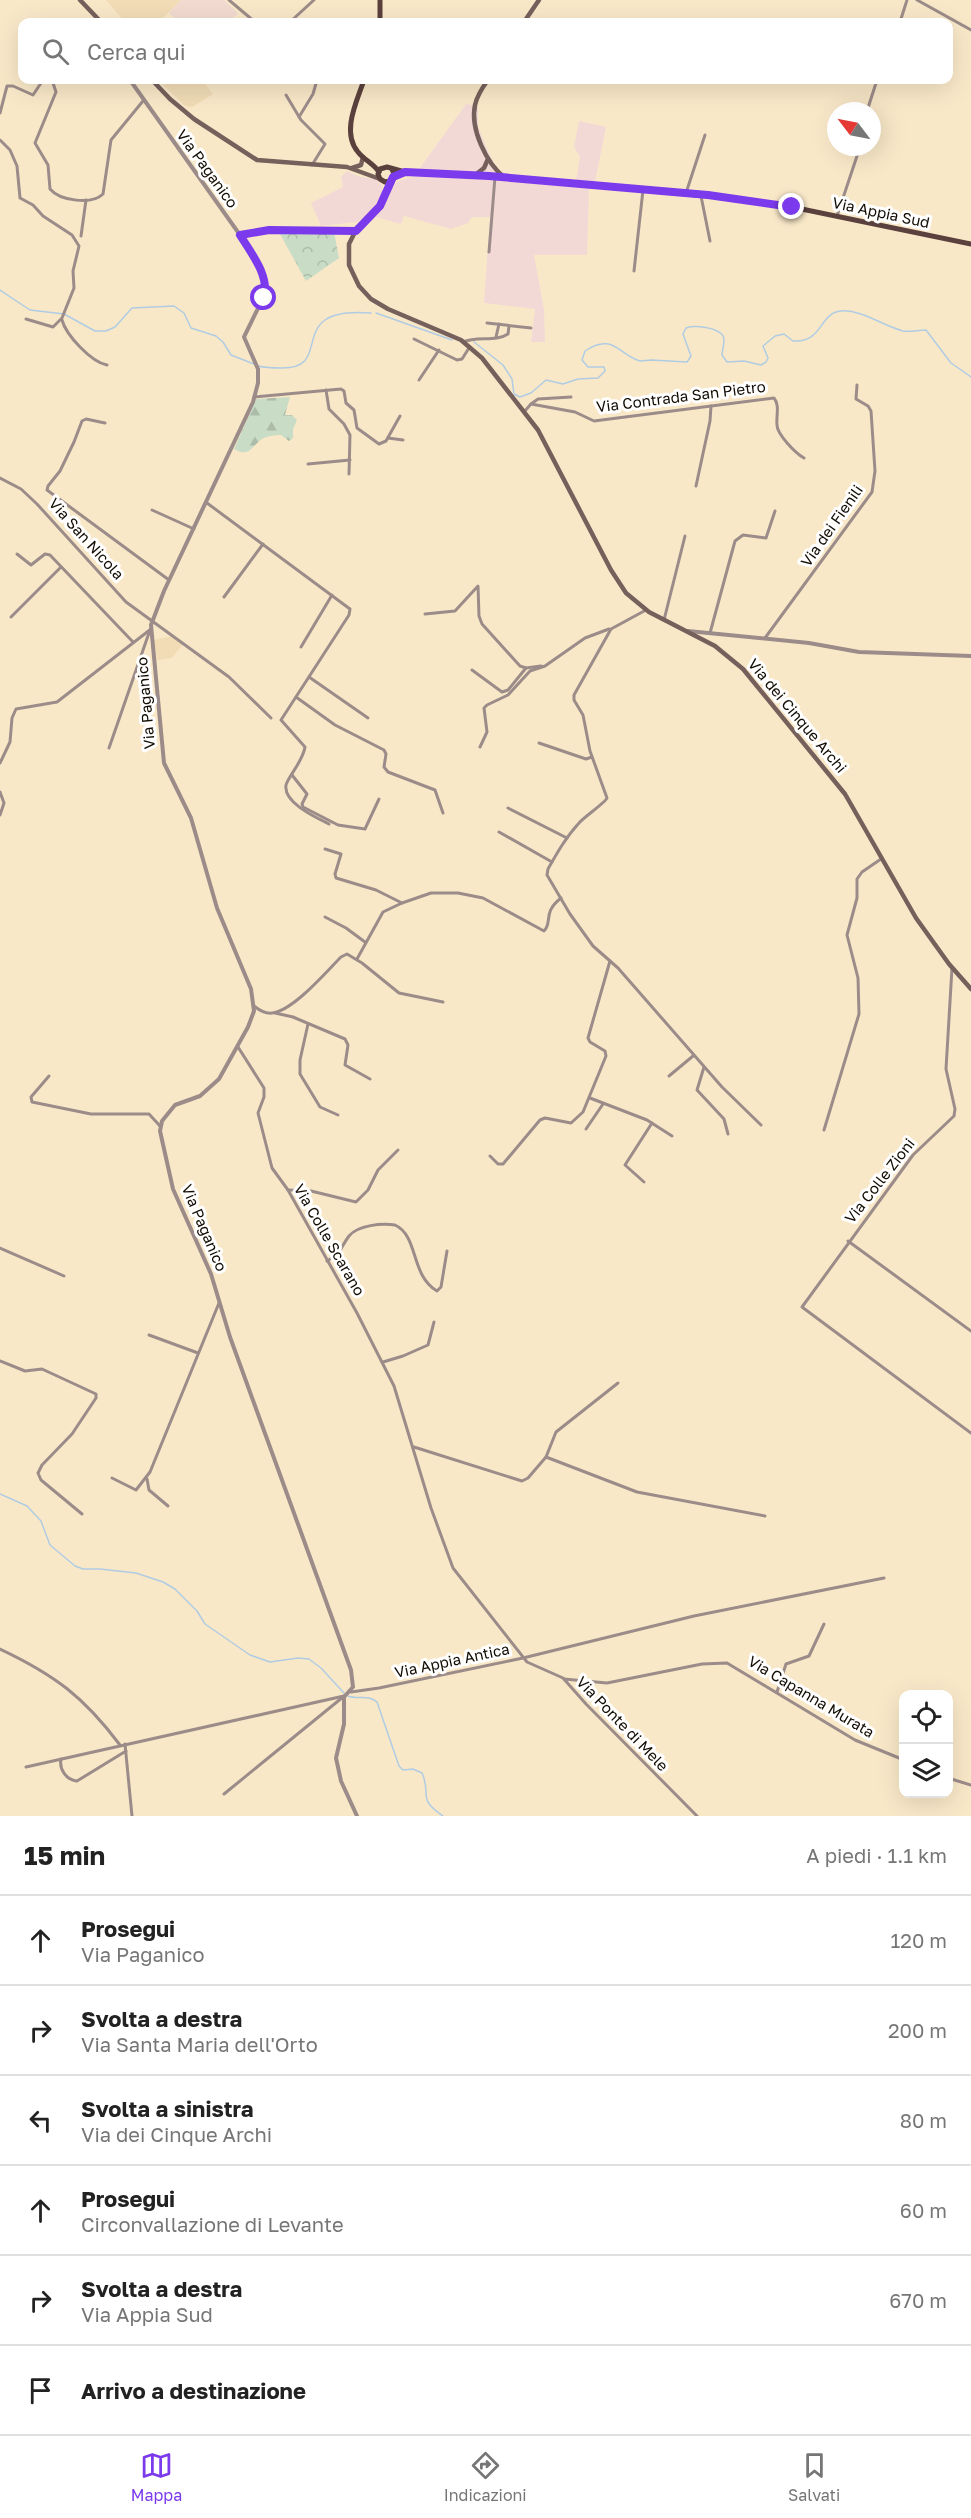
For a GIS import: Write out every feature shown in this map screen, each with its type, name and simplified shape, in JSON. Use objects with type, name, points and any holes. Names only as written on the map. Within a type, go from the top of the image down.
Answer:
[{"type":"main road","points":[[80,0],[95,18]]},
{"type":"main road","points":[[380,0],[380,18]]},
{"type":"main road","points":[[528,18],[539,0]]},
{"type":"main road","points":[[156,84],[194,119],[257,160],[351,168],[359,167],[363,158]]},
{"type":"main road","points":[[363,84],[351,128],[352,142],[363,158],[385,167],[379,172],[366,175]]},
{"type":"main road","points":[[486,84],[478,96],[474,112],[492,177]]},
{"type":"main road","points":[[474,175],[482,170],[488,159]]},
{"type":"main road","points":[[488,159],[495,170],[505,178]]},
{"type":"main road","points":[[370,161],[379,172],[385,197]]},
{"type":"main road","name":"Via Appia Sud","points":[[385,167],[405,172],[474,175],[686,193],[790,207],[971,244]]},
{"type":"main road","points":[[351,168],[381,180],[392,179],[405,172]]},
{"type":"main road","points":[[385,197],[392,179],[392,169]]},
{"type":"main road","name":"Via dei Cinque Archi","points":[[385,197],[375,212],[356,231],[349,244],[347,256],[353,276],[362,291],[388,309],[464,342],[494,372],[545,444],[614,575],[628,596],[646,610],[718,648],[743,669],[842,790],[916,918],[952,968],[971,989]]},
{"type":"street","points":[[229,0],[250,18]]},
{"type":"street","points":[[294,18],[314,0]]},
{"type":"street","points":[[901,18],[907,0]]},
{"type":"street","points":[[917,0],[949,18]]},
{"type":"street","points":[[953,20],[971,30]]},
{"type":"street","points":[[0,113],[7,86],[33,95],[40,84]]},
{"type":"street","points":[[55,84],[56,92],[36,139],[36,146],[48,165],[49,185],[52,192],[61,197],[95,200],[103,194],[111,140],[143,101]]},
{"type":"street","name":"Via Paganico","points":[[132,84],[240,235],[257,264],[265,286],[263,300],[244,337],[258,372],[254,397],[152,618],[151,629],[164,763],[191,818],[217,908],[251,989],[254,1006]]},
{"type":"street","points":[[299,117],[313,94],[316,84]]},
{"type":"street","points":[[870,102],[876,84]]},
{"type":"street","points":[[286,94],[299,117],[327,145],[314,158],[312,165]]},
{"type":"street","points":[[686,193],[705,135]]},
{"type":"street","points":[[0,140],[10,150],[17,166],[20,198],[34,206],[42,215],[72,235],[78,242],[79,250],[73,271],[74,285],[62,318],[72,339],[99,362],[107,365]]},
{"type":"street","points":[[837,216],[857,156]]},
{"type":"street","points":[[489,252],[492,177]]},
{"type":"street","points":[[634,271],[643,190]]},
{"type":"street","points":[[701,195],[710,240]]},
{"type":"street","points":[[81,236],[86,200]]},
{"type":"street","points":[[240,235],[269,230],[356,231]]},
{"type":"street","points":[[26,320],[53,327],[62,318]]},
{"type":"street","points":[[487,323],[531,328]]},
{"type":"street","points":[[496,337],[499,324]]},
{"type":"street","points":[[464,342],[507,335],[509,326]]},
{"type":"street","points":[[414,339],[459,360],[470,347]]},
{"type":"street","points":[[419,380],[439,350]]},
{"type":"street","name":"Via dei Fienili","points":[[765,638],[872,492],[875,471],[871,411],[868,406],[856,399],[857,385]]},
{"type":"street","points":[[326,390],[330,410],[349,433],[349,474]]},
{"type":"street","points":[[254,397],[343,390],[345,401],[354,410],[356,425],[361,433],[379,444],[388,438],[400,416]]},
{"type":"street","points":[[524,412],[538,399],[571,397]]},
{"type":"street","name":"Via Contrada San Pietro","points":[[531,404],[577,413],[593,421],[776,399],[777,429],[792,450],[804,458]]},
{"type":"street","points":[[696,486],[711,406]]},
{"type":"street","points":[[105,423],[86,419],[82,421],[60,471],[47,487],[48,491],[169,580]]},
{"type":"street","points":[[388,438],[403,440]]},
{"type":"street","points":[[308,464],[350,460]]},
{"type":"street","name":"Via San Nicola","points":[[0,478],[30,497],[124,600],[152,618]]},
{"type":"street","points":[[207,503],[349,607],[350,613],[281,720],[305,747],[286,787],[296,804],[329,825]]},
{"type":"street","points":[[152,510],[194,529]]},
{"type":"street","points":[[710,633],[735,541],[743,535],[766,538],[775,511]]},
{"type":"street","points":[[664,620],[685,536]]},
{"type":"street","points":[[224,597],[262,544]]},
{"type":"street","points":[[17,554],[31,565],[48,554],[133,642]]},
{"type":"street","points":[[11,617],[61,567]]},
{"type":"street","points":[[425,614],[456,611],[478,586],[479,615],[482,624],[520,666],[526,668],[549,663]]},
{"type":"street","points":[[302,647],[332,595]]},
{"type":"street","points":[[480,747],[487,732],[485,706],[509,694],[529,672],[549,663],[582,640],[610,629],[646,610]]},
{"type":"street","points":[[152,618],[235,681],[271,718]]},
{"type":"street","points":[[0,763],[10,742],[12,716],[16,710],[57,702],[151,629]]},
{"type":"street","name":"Via Paganico","points":[[109,748],[151,629]]},
{"type":"street","points":[[610,629],[574,696],[582,714],[592,757],[607,799],[590,811],[567,838],[547,875],[588,940],[610,961],[693,1056],[761,1125]]},
{"type":"street","points":[[687,631],[765,638],[862,652],[971,656]]},
{"type":"street","points":[[472,670],[502,692],[508,690],[526,668]]},
{"type":"street","points":[[309,677],[368,718]]},
{"type":"street","points":[[296,697],[333,723],[384,750],[386,754],[384,767],[388,772],[435,790],[443,813]]},
{"type":"street","points":[[539,743],[582,758],[592,757]]},
{"type":"street","points":[[292,775],[307,794],[302,804],[303,807],[340,826],[365,829],[379,799]]},
{"type":"street","points":[[0,792],[4,803],[0,815]]},
{"type":"street","points":[[508,808],[567,838]]},
{"type":"street","points":[[499,832],[552,862]]},
{"type":"street","points":[[325,849],[341,854],[336,878],[376,890],[402,903]]},
{"type":"street","points":[[824,1130],[859,1014],[858,978],[847,935],[857,898],[857,879],[862,872],[883,858]]},
{"type":"street","points":[[357,959],[381,913],[402,903],[434,893],[469,895],[491,902],[544,932],[547,929],[550,908],[561,898]]},
{"type":"street","points":[[324,917],[365,942]]},
{"type":"street","points":[[274,1013],[304,994],[342,956],[347,954],[357,959],[399,993],[443,1002]]},
{"type":"street","points":[[490,1156],[498,1164],[503,1164],[540,1120],[545,1118],[573,1123],[582,1114],[606,1054],[590,1042],[588,1036],[610,961]]},
{"type":"street","name":"Via Colle Zioni","points":[[952,968],[946,1069],[955,1109],[954,1116],[917,1149],[848,1241],[803,1304],[802,1309],[971,1433]]},
{"type":"street","points":[[49,1076],[31,1097],[32,1103],[94,1114],[149,1114],[160,1126],[163,1119],[178,1103],[198,1097],[213,1086],[224,1072],[250,1023],[254,1006],[264,1012],[290,1016],[345,1040],[348,1045],[345,1065],[370,1079]]},
{"type":"street","points":[[308,1024],[301,1053],[300,1071],[319,1106],[327,1112],[338,1115]]},
{"type":"street","name":"Via Colle Scarano","points":[[238,1047],[264,1088],[259,1116],[272,1167],[288,1190],[383,1362],[399,1400],[430,1504],[452,1565],[524,1658]]},
{"type":"street","points":[[669,1076],[693,1056]]},
{"type":"street","points":[[704,1067],[697,1090],[724,1120],[728,1134]]},
{"type":"street","points":[[590,1098],[652,1123],[672,1136]]},
{"type":"street","points":[[586,1129],[603,1104]]},
{"type":"street","points":[[644,1182],[625,1165],[652,1123]]},
{"type":"street","name":"Via Paganico","points":[[160,1126],[172,1186],[211,1274],[219,1303],[349,1664],[353,1681],[351,1692]]},
{"type":"street","points":[[288,1190],[311,1191],[356,1202],[368,1190],[380,1168],[398,1150]]},
{"type":"street","points":[[327,1261],[340,1254],[349,1236],[356,1231],[375,1225],[395,1225],[405,1233],[419,1270],[437,1290],[441,1284],[447,1251]]},
{"type":"street","name":"Via Colle Zioni","points":[[848,1241],[971,1331]]},
{"type":"street","points":[[0,1248],[64,1276]]},
{"type":"street","points":[[112,1478],[136,1491],[147,1477],[164,1442],[219,1303]]},
{"type":"street","points":[[383,1362],[407,1355],[428,1345],[434,1322]]},
{"type":"street","points":[[149,1335],[198,1353]]},
{"type":"street","points":[[0,1361],[25,1371],[42,1370],[96,1394],[96,1398],[75,1430],[38,1473],[41,1480],[82,1514]]},
{"type":"street","points":[[414,1447],[522,1481],[528,1478],[546,1457],[556,1432],[618,1383]]},
{"type":"street","points":[[546,1457],[637,1492],[765,1516]]},
{"type":"street","points":[[147,1477],[149,1490],[168,1506]]},
{"type":"street","name":"Via Appia Antica","points":[[26,1767],[344,1696],[351,1692],[524,1658],[694,1616],[884,1578]]},
{"type":"street","points":[[777,1692],[784,1666],[789,1662],[809,1656],[824,1624]]},
{"type":"street","points":[[0,1649],[47,1675],[75,1694],[96,1714],[122,1745],[126,1751],[132,1816]]},
{"type":"street","name":"Via Ponte di Mele","points":[[524,1658],[531,1665],[563,1678],[585,1704],[698,1816]]},
{"type":"street","name":"Via Capanna Murata","points":[[563,1678],[607,1683],[721,1662],[736,1666],[855,1740],[899,1758]]},
{"type":"street","points":[[224,1794],[344,1696]]},
{"type":"street","points":[[344,1696],[344,1724],[336,1751],[336,1763],[347,1798],[357,1816]]},
{"type":"street","points":[[330,1698],[333,1705]]},
{"type":"street","points":[[61,1759],[64,1773],[77,1781],[126,1751]]},
{"type":"street","points":[[953,1780],[971,1785]]},
{"type":"shaded area","points":[[106,0],[181,0],[163,18],[122,18]]},
{"type":"shaded area","points":[[181,0],[224,0],[238,13],[233,18],[175,18],[169,13]]},
{"type":"shaded area","points":[[162,84],[205,84],[213,94],[192,107],[185,106]]},
{"type":"shaded area","points":[[466,104],[478,106],[478,126],[485,144],[496,169],[505,174],[576,181],[580,157],[574,147],[579,121],[606,127],[595,182],[589,190],[587,255],[534,255],[544,309],[545,342],[531,342],[535,309],[484,303],[490,217],[472,217],[468,223],[451,229],[404,216],[401,224],[376,217],[384,207],[393,187],[397,182],[414,176]]},
{"type":"shaded area","points":[[347,171],[360,177],[375,179],[382,185],[382,194],[372,210],[357,222],[321,226],[311,203],[343,187],[341,177]]},
{"type":"shaded area","points":[[172,636],[183,644],[172,658],[157,660],[154,640]]},
{"type":"green space","points":[[334,232],[339,258],[306,281],[280,234]]},
{"type":"green space","points":[[290,397],[285,415],[292,415],[297,420],[293,429],[293,438],[289,441],[281,435],[271,436],[262,439],[247,452],[234,449],[256,399]]},
{"type":"waterway","points":[[0,290],[30,310],[64,314],[95,331],[106,331],[115,327],[132,308],[174,306],[184,313],[191,328],[216,336],[231,355],[254,364]]},
{"type":"waterway","points":[[474,342],[503,365],[512,379],[514,394],[520,397],[531,393],[546,380],[563,384],[578,379],[598,378],[605,371],[604,367],[588,367],[582,360],[585,351],[602,344],[609,344],[640,361],[687,362],[691,356],[683,334],[686,328],[706,328],[723,336],[722,355],[727,362],[744,361],[761,365],[768,358],[763,346],[775,336],[784,334],[793,341],[803,340],[816,333],[834,313],[849,311],[903,331],[926,330],[951,363],[971,377]]},
{"type":"waterway","points":[[258,366],[294,367],[307,357],[318,327],[325,320],[341,314],[371,313]]},
{"type":"waterway","points":[[376,313],[452,340]]},
{"type":"waterway","points":[[0,1494],[27,1506],[41,1521],[50,1545],[75,1566],[83,1569],[136,1573],[163,1582],[175,1589],[197,1611],[205,1624],[250,1655],[270,1662],[298,1658],[309,1659],[321,1668],[344,1693]]},
{"type":"waterway","points":[[348,1696],[370,1698],[377,1702],[399,1766],[403,1770],[413,1769],[422,1773],[427,1800],[443,1816]]},
{"type":"route","points":[[264,298],[263,276],[240,235],[269,230],[347,229],[356,231],[380,206],[393,177],[405,172],[489,176],[708,195],[792,207]]}]
